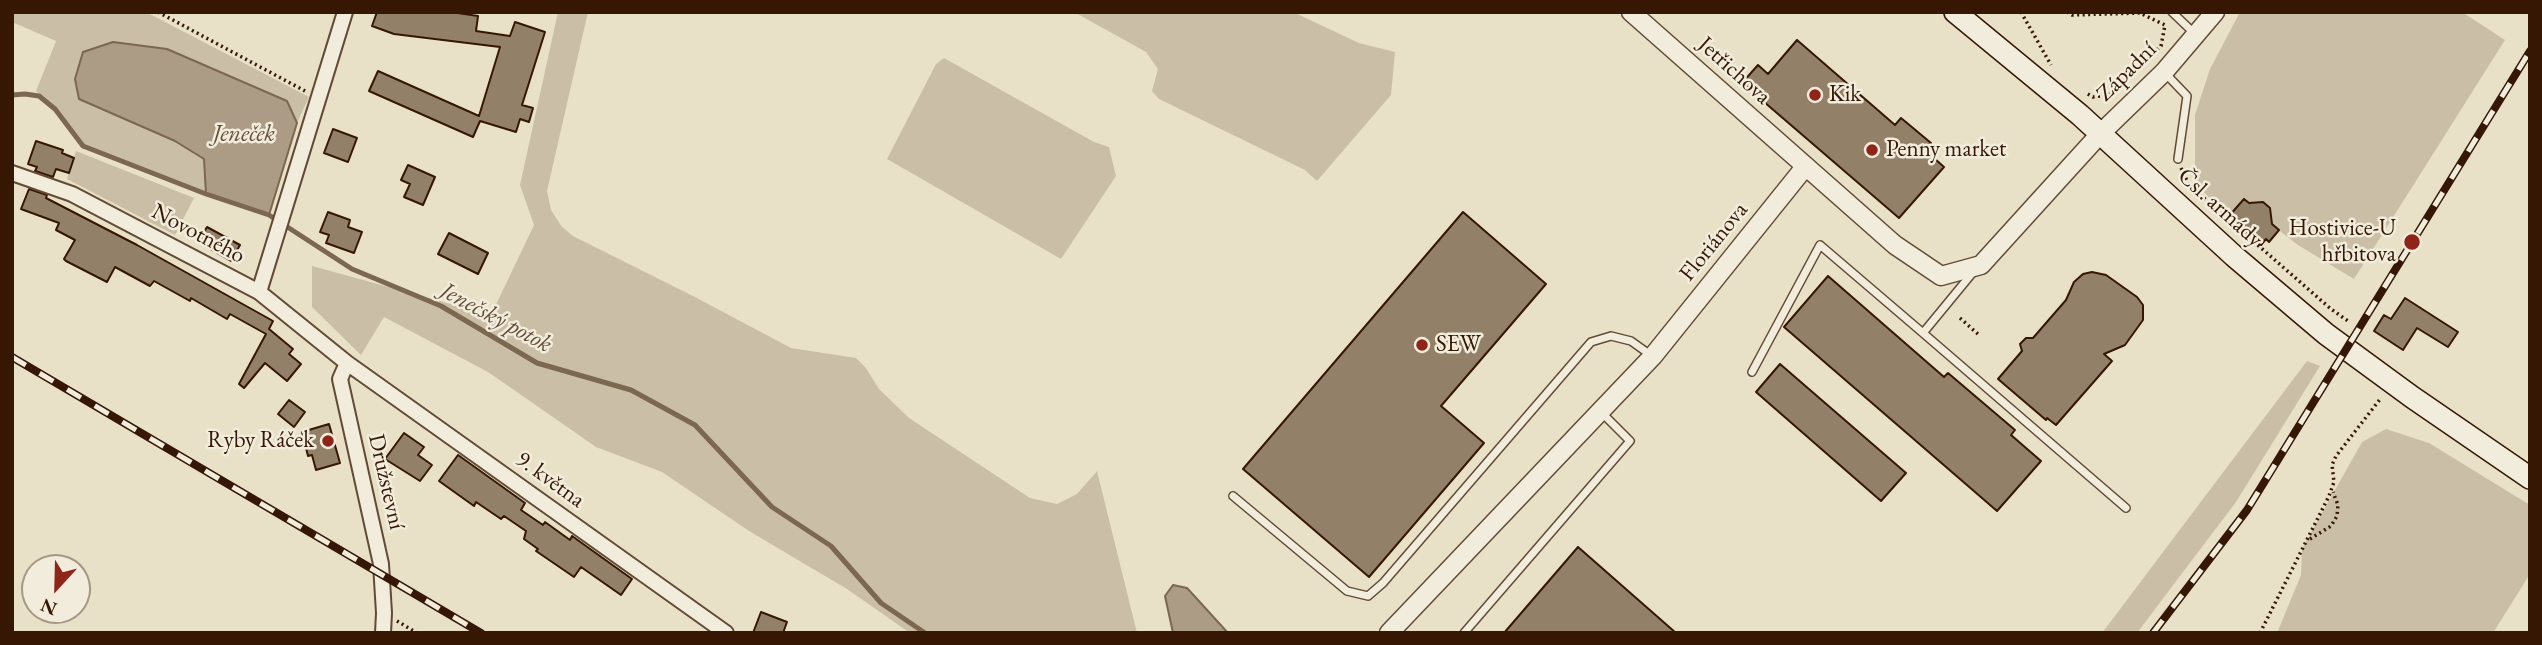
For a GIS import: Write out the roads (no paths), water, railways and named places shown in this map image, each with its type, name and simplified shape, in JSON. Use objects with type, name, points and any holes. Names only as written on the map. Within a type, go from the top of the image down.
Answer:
[{"type":"main road","name":"Čsl. armády","points":[[1955,12],[2100,134],[2234,256],[2326,334],[2530,478]]},
{"type":"street","points":[[259,292],[345,12]]},
{"type":"street","name":"Jetřichova","points":[[1631,12],[1805,167]]},
{"type":"street","name":"Západní","points":[[2100,134],[2164,72],[2215,12]]},
{"type":"street","points":[[1805,167],[1895,245],[1941,276],[1979,265],[2100,134]]},
{"type":"street","name":"Floriánova","points":[[1390,633],[1653,356],[1805,167]]},
{"type":"street","name":"Novotného","points":[[12,173],[72,194],[259,292],[347,363]]},
{"type":"street","name":"Družstevní","points":[[347,363],[340,379],[381,564],[383,633]]},
{"type":"street","name":"9. května","points":[[347,363],[726,633]]},
{"type":"lane","points":[[2172,12],[2197,35]]},
{"type":"lane","points":[[2164,72],[2187,96],[2178,159]]},
{"type":"lane","points":[[1752,372],[1820,245],[2126,508]]},
{"type":"lane","points":[[1923,333],[1979,265]]},
{"type":"lane","points":[[1233,496],[1347,591],[1368,596],[1383,583],[1591,342],[1611,336],[1632,341],[1653,356]]},
{"type":"lane","points":[[1464,633],[1630,440],[1600,411]]},
{"type":"water","name":"Jeneček","points":[[113,42],[167,49],[287,101],[297,123],[269,215],[206,194],[204,159],[175,141],[79,99],[75,79],[83,52]]},
{"type":"water","points":[[1173,585],[1187,588],[1228,633],[1173,633],[1165,596]]},
{"type":"waterway","name":"Jenečský potok","points":[[12,95],[39,96],[55,109],[83,146],[206,194],[269,215],[352,269],[441,306],[537,363],[631,390],[695,425],[772,507],[831,546],[881,603],[925,633]]},
{"type":"railway","points":[[2153,633],[2247,510],[2530,51]]},
{"type":"railway","points":[[12,357],[481,633]]},
{"type":"place","name":"Kik","points":[[1815,95]]},
{"type":"place","name":"Penny market","points":[[1872,150]]},
{"type":"place","name":"Hostivice-U hřbitova","points":[[2412,242]]},
{"type":"place","name":"SEW","points":[[1422,345]]},
{"type":"place","name":"Ryby Ráček","points":[[328,441]]}]
